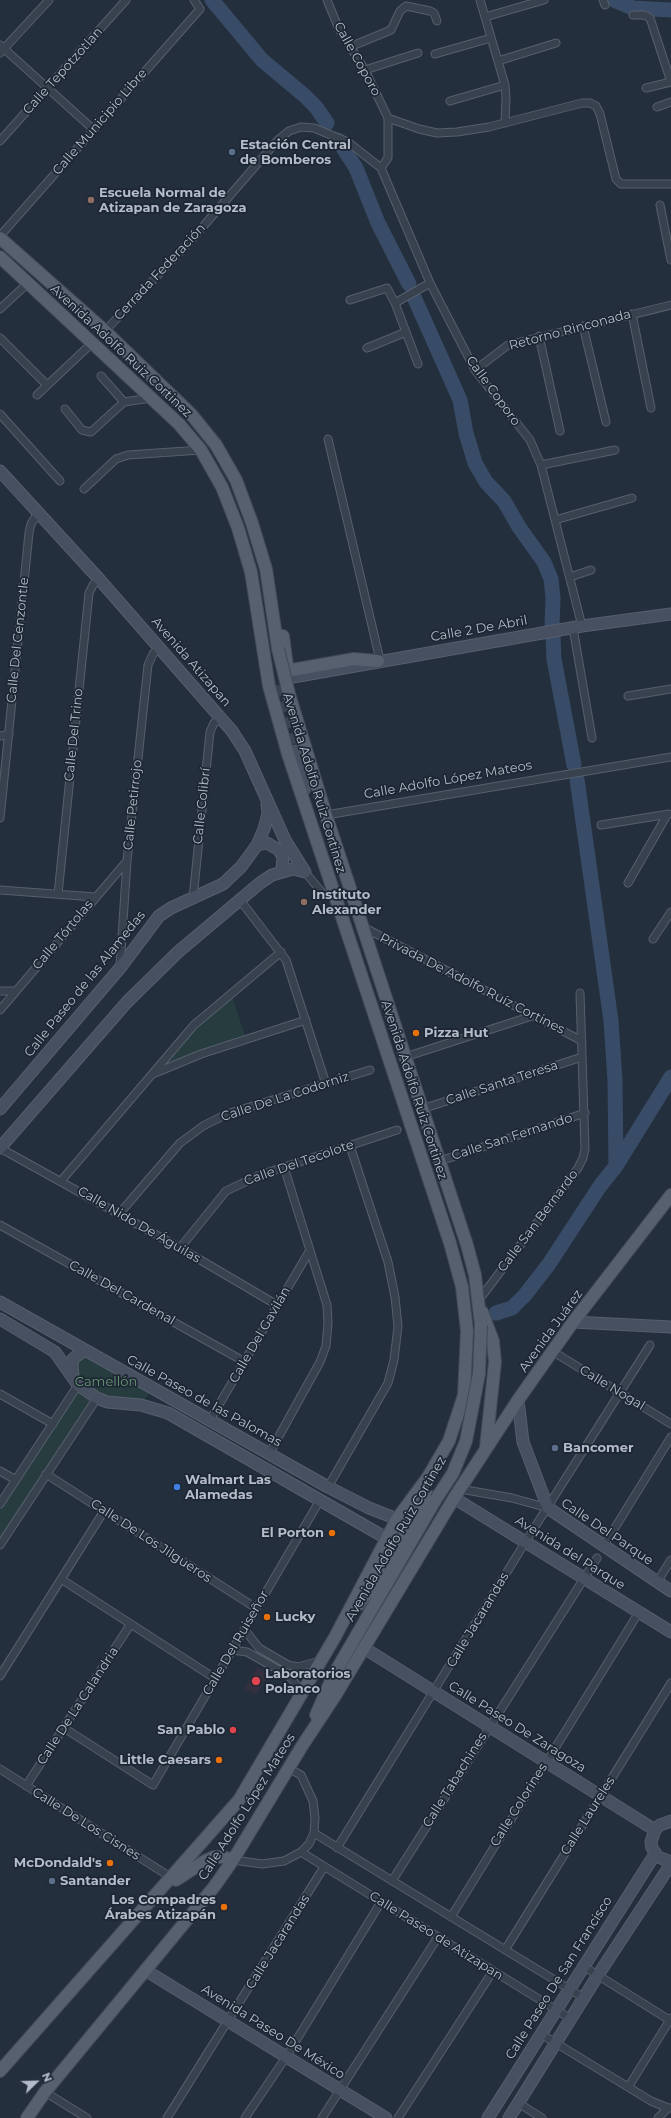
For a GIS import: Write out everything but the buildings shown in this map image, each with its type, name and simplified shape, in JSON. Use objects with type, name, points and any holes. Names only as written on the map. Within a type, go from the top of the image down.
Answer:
[{"type":"main road","name":"Avenida Adolfo Ruiz Cortinez","points":[[0,237],[105,331],[191,414],[216,445],[236,480],[252,523],[266,569],[278,649],[289,694],[362,927],[467,1246],[480,1304],[481,1325],[479,1374],[475,1402],[466,1441],[461,1454],[453,1473],[334,1674],[302,1746]]},
{"type":"main road","name":"Avenida Adolfo Ruiz Cortinez","points":[[0,257],[154,398],[180,424],[201,450],[222,487],[238,528],[251,572],[269,686],[288,754],[313,835],[344,921],[389,1064],[450,1243],[462,1287],[467,1331],[466,1368],[462,1404],[449,1441],[428,1477],[397,1519]]},
{"type":"main road","points":[[93,342],[105,331]]},
{"type":"main road","points":[[266,569],[281,624],[289,669],[297,671],[354,659],[379,660]]},
{"type":"main road","name":"Avenida Juárez","points":[[457,1494],[518,1400],[573,1322],[671,1195]]},
{"type":"main road","points":[[480,1304],[493,1341],[495,1362],[486,1450]]},
{"type":"main road","points":[[462,1404],[467,1414],[472,1417],[482,1417],[490,1412]]},
{"type":"main road","points":[[335,1637],[374,1584],[426,1502],[433,1496],[444,1491],[457,1494]]},
{"type":"main road","name":"Calle Adolfo López Mateos","points":[[26,2118],[45,2092],[214,1887],[233,1860],[290,1769],[302,1746],[335,1696],[457,1494]]},
{"type":"main road","name":"Calle Adolfo López Mateos","points":[[0,2071],[172,1878],[239,1800],[335,1637],[397,1519]]},
{"type":"main road","points":[[160,1891],[205,1861],[214,1857],[223,1857],[233,1860]]},
{"type":"street","points":[[49,0],[1,49],[93,129]]},
{"type":"street","name":"Calle Tepotzotlan","points":[[0,141],[126,0]]},
{"type":"street","name":"Calle Municipio Libre","points":[[0,237],[93,129],[200,9],[194,0]]},
{"type":"street","name":"Calle Coporo","points":[[327,0],[339,29],[352,46],[388,118],[388,158],[381,168],[430,283],[475,370],[530,440],[541,465],[570,577],[592,738]]},
{"type":"street","points":[[480,0],[505,85],[505,123]]},
{"type":"street","points":[[485,17],[544,0]]},
{"type":"street","points":[[352,46],[391,30],[400,12],[406,6],[430,11],[434,13],[437,21]]},
{"type":"street","points":[[633,15],[644,15],[650,18],[671,82],[646,88]]},
{"type":"street","points":[[436,54],[491,38]]},
{"type":"street","points":[[498,61],[556,43]]},
{"type":"street","points":[[365,70],[418,53]]},
{"type":"street","points":[[450,102],[505,85]]},
{"type":"street","points":[[657,107],[671,102]]},
{"type":"street","points":[[388,118],[418,129],[437,132],[464,131],[505,123],[582,103],[590,103],[596,106],[600,114],[616,179],[621,184],[671,184]]},
{"type":"street","name":"Cerrada Federación","points":[[105,331],[194,237],[277,141],[288,131],[301,127],[314,128],[333,134],[360,150],[381,168]]},
{"type":"street","points":[[660,205],[671,260]]},
{"type":"street","points":[[0,309],[28,283]]},
{"type":"street","points":[[394,303],[430,283]]},
{"type":"street","points":[[350,300],[387,288],[418,364]]},
{"type":"street","name":"Retorno Rinconada","points":[[475,370],[504,347],[539,336],[671,304]]},
{"type":"street","points":[[632,314],[651,408]]},
{"type":"street","points":[[583,326],[606,422]]},
{"type":"street","points":[[366,348],[406,332]]},
{"type":"street","points":[[539,336],[560,431]]},
{"type":"street","points":[[0,338],[47,385]]},
{"type":"street","points":[[37,395],[93,342]]},
{"type":"street","points":[[101,376],[124,402]]},
{"type":"street","points":[[65,409],[82,430],[91,432],[124,402],[154,398]]},
{"type":"street","points":[[0,414],[60,481]]},
{"type":"street","points":[[328,440],[379,660]]},
{"type":"street","points":[[84,489],[116,459],[128,455],[201,450]]},
{"type":"street","points":[[541,465],[615,450]]},
{"type":"street","name":"Avenida Atizapan","points":[[0,471],[160,647],[221,718],[245,751],[285,840],[305,872],[324,895]]},
{"type":"street","points":[[0,478],[11,483]]},
{"type":"street","points":[[555,520],[632,498]]},
{"type":"street","name":"Calle Del Cenzontle","points":[[0,818],[29,533],[31,524],[38,514]]},
{"type":"street","points":[[570,577],[591,570]]},
{"type":"street","name":"Calle Del Trino","points":[[58,894],[89,593],[93,585],[99,579]]},
{"type":"street","name":"Calle 2 De Abril","points":[[293,677],[379,660],[577,627],[671,614]]},
{"type":"street","name":"Calle Petirrojo","points":[[120,968],[127,861],[148,665],[153,654],[160,647]]},
{"type":"street","points":[[628,696],[671,689]]},
{"type":"street","name":"Calle Colibrí","points":[[193,898],[210,732],[214,723],[221,718]]},
{"type":"street","points":[[0,736],[9,734]]},
{"type":"street","points":[[296,751],[313,835]]},
{"type":"street","name":"Calle Adolfo López Mateos","points":[[326,815],[671,756]]},
{"type":"street","name":"Calle Paseo de las Alamedas","points":[[0,1109],[120,968],[159,916],[222,884],[242,867],[257,845],[264,829],[268,814],[267,799]]},
{"type":"street","points":[[600,825],[669,814]]},
{"type":"street","points":[[628,883],[669,814]]},
{"type":"street","points":[[257,845],[267,843],[279,850],[283,857],[282,871]]},
{"type":"street","name":"Calle Tórtolas","points":[[0,1010],[127,861]]},
{"type":"street","points":[[0,1148],[127,1002],[178,952],[260,883],[282,871],[293,869],[305,872]]},
{"type":"street","points":[[0,890],[95,897]]},
{"type":"street","points":[[240,900],[281,952],[290,969],[326,1084]]},
{"type":"street","points":[[653,939],[671,912]]},
{"type":"street","name":"Privada De Adolfo Ruíz Cortines","points":[[362,927],[582,1041]]},
{"type":"street","points":[[61,1181],[154,1074],[194,1025],[281,952]]},
{"type":"street","points":[[0,991],[16,991]]},
{"type":"street","name":"Calle San Bernardo","points":[[480,1304],[578,1168],[585,1149],[580,993]]},
{"type":"street","points":[[405,1057],[532,1016]]},
{"type":"street","points":[[154,1074],[201,1054],[306,1020]]},
{"type":"street","name":"Calle Santa Teresa","points":[[422,1109],[582,1057]]},
{"type":"street","name":"Calle De La Codorniz","points":[[119,1214],[180,1143],[203,1126],[227,1114],[370,1070]]},
{"type":"street","name":"Calle San Fernando","points":[[440,1161],[584,1113]]},
{"type":"street","name":"Calle Del Tecolote","points":[[180,1248],[226,1190],[244,1181],[397,1130]]},
{"type":"street","points":[[328,1487],[388,1382],[394,1360],[398,1326],[396,1297],[388,1262],[350,1146]]},
{"type":"street","name":"Calle Nido De Águilas","points":[[0,1148],[180,1248],[277,1305]]},
{"type":"street","points":[[269,1454],[313,1376],[326,1346],[328,1323],[327,1305],[284,1167]]},
{"type":"street","name":"Calle Del Cardenal","points":[[0,1224],[245,1362]]},
{"type":"street","name":"Calle Del Gavilán","points":[[210,1420],[310,1250]]},
{"type":"street","name":"Calle Paseo de las Palomas","points":[[0,1302],[328,1487],[369,1508],[397,1519]]},
{"type":"street","points":[[0,1319],[55,1352],[76,1381],[97,1398],[107,1402],[141,1405],[168,1413],[386,1538]]},
{"type":"street","points":[[573,1322],[671,1327]]},
{"type":"street","name":"Calle Jacarandas","points":[[337,1848],[526,1541],[650,1345]]},
{"type":"street","points":[[0,1504],[53,1424],[76,1381],[72,1366],[73,1359],[84,1350]]},
{"type":"street","name":"Calle Nogal","points":[[552,1352],[671,1424]]},
{"type":"street","points":[[141,1405],[150,1393],[146,1384]]},
{"type":"street","points":[[0,1394],[53,1424]]},
{"type":"street","points":[[0,1545],[97,1398]]},
{"type":"street","name":"Calle Del Parque","points":[[518,1400],[523,1442],[548,1508]]},
{"type":"street","points":[[603,1547],[671,1437]]},
{"type":"street","points":[[0,1471],[16,1480]]},
{"type":"street","name":"Calle De Los Jilgueros","points":[[46,1474],[256,1608]]},
{"type":"street","name":"Calle Del Parque","points":[[457,1494],[512,1498],[548,1508],[603,1547],[671,1591]]},
{"type":"street","name":"Avenida del Parque","points":[[457,1494],[526,1541],[671,1632]]},
{"type":"street","name":"Calle Del Ruiseñor","points":[[64,1728],[153,1785],[320,1500]]},
{"type":"street","points":[[362,1524],[371,1519],[372,1515],[369,1508]]},
{"type":"street","points":[[0,1676],[104,1511]]},
{"type":"street","name":"Calle Tabachines","points":[[392,1881],[597,1558]]},
{"type":"street","points":[[657,1582],[671,1560]]},
{"type":"street","points":[[61,1579],[130,1625],[216,1679]]},
{"type":"street","name":"Calle Colorines","points":[[450,1917],[639,1612]]},
{"type":"street","name":"Calle De La Calandria","points":[[26,1786],[130,1625]]},
{"type":"street","points":[[244,1629],[260,1648],[288,1665],[298,1667],[320,1661]]},
{"type":"street","name":"Calle Paseo De Zaragoza","points":[[364,1648],[655,1830]]},
{"type":"street","points":[[232,1650],[254,1655],[292,1678],[298,1687],[300,1698]]},
{"type":"street","points":[[292,1678],[298,1667]]},
{"type":"street","name":"Calle Laureles","points":[[505,1950],[671,1683]]},
{"type":"street","name":"Calle De Los Cisnes","points":[[0,1769],[172,1878]]},
{"type":"street","points":[[233,1860],[251,1864],[273,1864],[284,1862],[301,1852],[309,1844],[314,1833],[315,1818],[313,1802],[301,1775],[290,1769]]},
{"type":"street","points":[[509,2118],[598,1975],[671,1863],[662,1860],[655,1854],[651,1842],[655,1830],[660,1825],[671,1822]]},
{"type":"street","name":"Calle Paseo de Atizapan","points":[[314,1833],[584,1998]]},
{"type":"street","name":"Calle Paseo de Atizapan","points":[[301,1852],[571,2019]]},
{"type":"street","name":"Calle Paseo De San Francisco","points":[[488,2118],[655,1854]]},
{"type":"street","name":"Calle Jacarandas","points":[[167,2118],[324,1867]]},
{"type":"street","points":[[245,2118],[286,2056],[381,1902]]},
{"type":"street","points":[[322,2118],[438,1937]]},
{"type":"street","points":[[584,1966],[670,2020],[628,2086]]},
{"type":"street","name":"Avenida Paseo De México","points":[[145,1970],[386,2118]]},
{"type":"street","points":[[398,2118],[493,1971]]},
{"type":"street","points":[[541,2034],[557,2042],[628,2086],[669,2108],[658,2118]]},
{"type":"street","points":[[45,2092],[87,2118]]},
{"type":"street","points":[[518,2103],[542,2118]]},
{"type":"shaded area","name":"Laboratorios Polanco","points":[[257,1667],[268,1674],[256,1695],[244,1689]]},
{"type":"green space","points":[[231,993],[246,1039],[153,1074],[180,1041]]},
{"type":"green space","name":"Camellón","points":[[84,1350],[149,1389],[149,1393],[141,1405],[97,1398],[0,1545],[0,1505],[78,1386],[72,1366]]},
{"type":"waterway","points":[[212,0],[262,60],[305,96],[316,107],[327,123]]},
{"type":"waterway","points":[[614,0],[633,8],[671,10]]},
{"type":"waterway","points":[[338,140],[356,168],[378,223],[409,284]]},
{"type":"waterway","points":[[414,297],[460,400],[466,433],[475,463],[486,482],[504,501],[519,527],[544,562],[551,579],[553,598],[552,626]]},
{"type":"waterway","points":[[553,636],[554,659],[574,765]]},
{"type":"waterway","points":[[496,1313],[512,1308],[525,1295],[549,1264],[600,1186],[616,1166],[615,1080],[611,1021],[577,779]]},
{"type":"waterway","points":[[616,1166],[671,1077]]},
{"type":"tunnel","points":[[293,677],[283,681],[280,684],[279,689],[296,751]]},
{"type":"place","name":"Estación Central de Bomberos","points":[[232,152]]},
{"type":"place","name":"Escuela Normal de Atizapan de Zaragoza","points":[[91,200]]},
{"type":"place","name":"Instituto Alexander","points":[[304,902]]},
{"type":"place","name":"Pizza Hut","points":[[416,1033]]},
{"type":"place","name":"Bancomer","points":[[555,1448]]},
{"type":"place","name":"Walmart Las Alamedas","points":[[177,1487]]},
{"type":"place","name":"El Porton","points":[[332,1533]]},
{"type":"place","name":"Lucky","points":[[267,1617]]},
{"type":"place","name":"Laboratorios Polanco","points":[[256,1681]]},
{"type":"place","name":"San Pablo","points":[[233,1730]]},
{"type":"place","name":"Little Caesars","points":[[219,1760]]},
{"type":"place","name":"McDondald's","points":[[110,1863]]},
{"type":"place","name":"Santander","points":[[52,1881]]},
{"type":"place","name":"Los Compadres Árabes Atizapán","points":[[224,1907]]}]
